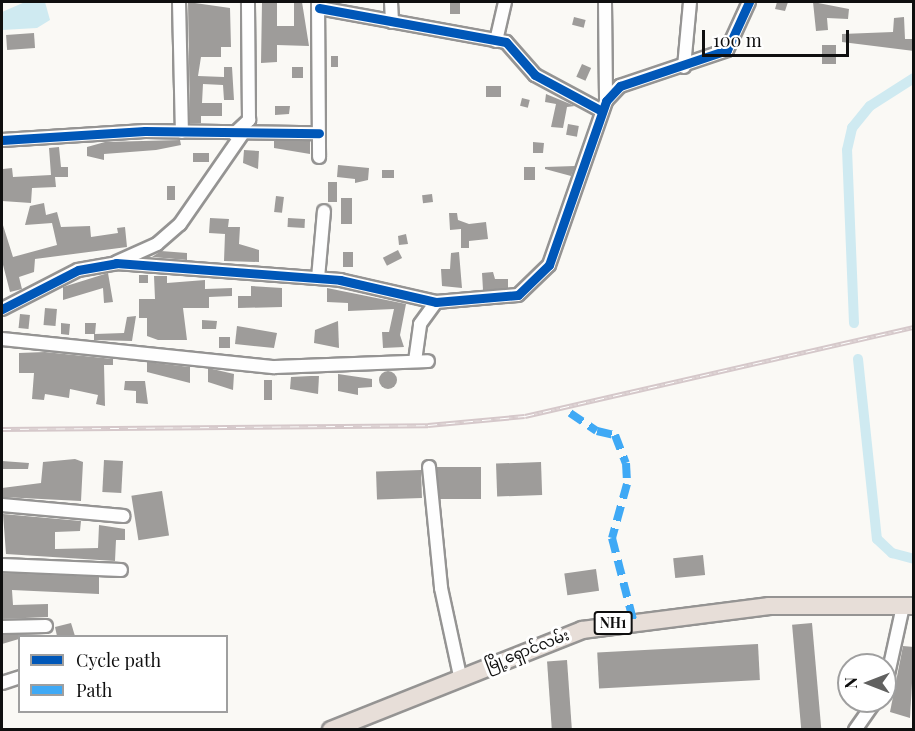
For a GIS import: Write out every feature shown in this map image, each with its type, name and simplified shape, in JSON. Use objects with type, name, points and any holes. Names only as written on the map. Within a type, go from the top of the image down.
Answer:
[{"type":"highway","name":"မြို့ရှောင်လမ်း","points":[[331,729],[555,638],[633,620],[769,606],[908,606]]},
{"type":"street","points":[[179,2],[182,132]]},
{"type":"street","points":[[2,309],[78,270],[116,263],[157,244],[180,224],[249,120],[248,2]]},
{"type":"street","points":[[391,2],[392,22]]},
{"type":"street","points":[[496,40],[505,2]]},
{"type":"street","points":[[116,263],[318,278],[436,302],[518,295],[535,283],[549,265],[588,163],[603,106],[605,2]]},
{"type":"street","points":[[684,67],[690,2]]},
{"type":"street","points":[[603,106],[620,87],[684,67],[727,50],[749,2]]},
{"type":"street","points":[[318,156],[318,5],[337,6],[392,22],[506,42],[535,75],[603,106]]},
{"type":"street","points":[[2,140],[182,132],[319,133]]},
{"type":"street","points":[[318,278],[324,211]]},
{"type":"street","points":[[415,361],[420,324],[436,302]]},
{"type":"street","points":[[2,339],[275,367],[428,361]]},
{"type":"street","points":[[429,467],[441,588],[460,676]]},
{"type":"street","points":[[2,505],[124,516]]},
{"type":"street","points":[[2,565],[120,570]]},
{"type":"street","points":[[895,653],[908,606]]},
{"type":"street","points":[[2,627],[46,626]]},
{"type":"street","points":[[2,683],[18,678]]},
{"type":"street","points":[[855,729],[866,713]]},
{"type":"water","points":[[25,2],[45,2],[50,20],[37,28],[2,30],[2,12]]},
{"type":"building","points":[[188,2],[230,8],[231,47],[221,47],[221,57],[201,57],[198,76],[224,77],[224,67],[232,67],[234,100],[224,100],[223,85],[203,84],[202,103],[222,103],[222,116],[201,116],[201,123],[190,123]]},
{"type":"building","points":[[262,2],[277,2],[277,26],[294,26],[294,2],[302,2],[309,46],[277,45],[277,62],[261,63]]},
{"type":"building","points":[[450,2],[460,2],[460,14],[450,14]]},
{"type":"building","points":[[777,2],[788,2],[785,11],[775,9]]},
{"type":"building","points":[[813,2],[849,9],[848,19],[827,18],[828,30],[816,31]]},
{"type":"building","points":[[574,17],[586,20],[584,28],[572,25]]},
{"type":"building","points":[[904,17],[905,39],[914,39],[914,51],[842,42],[842,34],[893,32],[894,18]]},
{"type":"building","points":[[34,33],[35,48],[7,50],[6,35]]},
{"type":"building","points":[[822,45],[836,45],[836,64],[822,64]]},
{"type":"building","points":[[331,56],[338,56],[338,67],[331,67]]},
{"type":"building","points":[[582,64],[591,68],[585,81],[576,77]]},
{"type":"building","points":[[292,67],[303,67],[303,78],[292,78]]},
{"type":"building","points":[[486,86],[501,86],[501,97],[486,97]]},
{"type":"building","points":[[546,94],[575,106],[567,107],[563,128],[551,127],[556,104],[545,102]]},
{"type":"building","points":[[522,98],[530,100],[528,108],[520,106]]},
{"type":"building","points":[[275,106],[290,106],[289,114],[275,115]]},
{"type":"building","points":[[568,124],[579,126],[577,137],[566,135]]},
{"type":"building","points":[[180,140],[181,145],[156,150],[104,154],[104,160],[87,156],[87,147],[105,142]]},
{"type":"building","points":[[274,141],[310,141],[310,154],[274,148]]},
{"type":"building","points":[[533,142],[544,143],[543,153],[533,153]]},
{"type":"building","points":[[59,147],[61,167],[68,167],[68,177],[55,177],[56,187],[32,188],[31,203],[2,201],[3,169],[12,168],[13,177],[51,175],[49,148]]},
{"type":"building","points":[[244,150],[259,151],[258,169],[243,163]]},
{"type":"building","points":[[193,153],[209,153],[209,162],[193,162]]},
{"type":"building","points":[[338,165],[369,168],[368,180],[355,183],[355,179],[337,177]]},
{"type":"building","points":[[575,166],[571,176],[545,169],[545,167]]},
{"type":"building","points":[[524,167],[535,167],[535,180],[524,180]]},
{"type":"building","points":[[382,170],[394,170],[394,178],[382,178]]},
{"type":"building","points":[[328,182],[337,182],[337,202],[328,202]]},
{"type":"building","points":[[167,186],[175,186],[175,200],[167,200]]},
{"type":"building","points":[[432,194],[433,202],[423,203],[422,195]]},
{"type":"building","points":[[276,196],[284,197],[282,213],[274,212]]},
{"type":"building","points":[[341,198],[352,198],[352,224],[341,224]]},
{"type":"building","points":[[44,203],[46,215],[57,212],[61,227],[90,226],[91,237],[118,233],[117,228],[125,227],[127,247],[35,259],[34,272],[19,277],[22,289],[10,292],[2,261],[2,222],[13,257],[57,245],[52,223],[25,225],[30,206]]},
{"type":"building","points":[[449,213],[457,213],[458,220],[469,224],[486,222],[488,239],[469,241],[469,248],[461,248],[461,229],[450,230]]},
{"type":"building","points":[[210,218],[229,219],[228,227],[240,227],[239,244],[259,250],[259,262],[224,261],[225,234],[209,233]]},
{"type":"building","points":[[288,218],[305,219],[305,228],[288,227]]},
{"type":"building","points":[[406,234],[408,244],[399,245],[398,236]]},
{"type":"building","points":[[398,250],[402,258],[387,266],[383,258]]},
{"type":"building","points":[[161,251],[187,253],[187,260],[152,257]]},
{"type":"building","points":[[343,252],[353,252],[353,267],[343,267]]},
{"type":"building","points":[[459,252],[462,288],[442,286],[441,269],[450,269],[451,253]]},
{"type":"building","points":[[493,272],[495,279],[508,279],[508,288],[483,290],[482,273]]},
{"type":"building","points":[[108,273],[113,302],[104,303],[103,288],[63,300],[63,287]]},
{"type":"building","points":[[139,275],[148,275],[148,283],[139,283]]},
{"type":"building","points":[[154,276],[167,276],[167,283],[205,280],[205,289],[232,288],[232,296],[209,297],[209,308],[183,308],[187,340],[158,340],[147,336],[147,318],[139,318],[139,299],[155,299]]},
{"type":"building","points":[[251,286],[282,288],[282,307],[238,308],[238,296],[251,296]]},
{"type":"building","points":[[327,288],[406,304],[400,335],[404,347],[383,348],[382,332],[389,332],[394,309],[348,311],[348,303],[327,302]]},
{"type":"building","points":[[45,308],[57,309],[55,326],[44,325]]},
{"type":"building","points":[[20,314],[30,315],[28,329],[19,328]]},
{"type":"building","points":[[136,316],[132,341],[94,340],[94,334],[85,334],[85,323],[96,323],[95,334],[124,333],[127,317]]},
{"type":"building","points":[[202,320],[217,321],[216,329],[202,329]]},
{"type":"building","points":[[338,321],[339,348],[314,343],[315,330]]},
{"type":"building","points":[[61,323],[70,324],[69,335],[61,334]]},
{"type":"building","points":[[237,326],[277,333],[274,348],[235,344]]},
{"type":"building","points":[[219,337],[230,337],[230,348],[219,348]]},
{"type":"building","points":[[45,352],[113,359],[113,365],[104,365],[105,406],[96,404],[98,395],[70,389],[69,398],[45,394],[44,400],[32,399],[34,373],[19,373],[19,353]]},
{"type":"building","points":[[147,362],[190,367],[190,383],[147,372]]},
{"type":"building","points":[[208,368],[234,374],[233,390],[208,382]]},
{"type":"building","points":[[388,371],[394,374],[397,380],[394,386],[388,389],[382,386],[379,380],[382,374]]},
{"type":"building","points":[[338,374],[372,379],[372,387],[358,388],[358,395],[338,391]]},
{"type":"building","points":[[319,376],[318,394],[290,389],[291,377]]},
{"type":"building","points":[[264,380],[272,380],[272,400],[264,400]]},
{"type":"building","points":[[125,381],[145,381],[148,404],[136,403],[136,391],[124,390]]},
{"type":"building","points":[[75,459],[83,462],[81,501],[2,497],[2,488],[41,483],[43,462]]},
{"type":"building","points":[[104,460],[123,461],[121,493],[102,492]]},
{"type":"building","points":[[2,461],[29,463],[28,469],[2,469]]},
{"type":"building","points":[[541,462],[542,495],[497,497],[496,464]]},
{"type":"building","points":[[437,467],[481,467],[481,499],[437,499]]},
{"type":"building","points":[[421,470],[422,498],[377,500],[376,472]]},
{"type":"building","points":[[162,491],[169,535],[138,540],[131,496]]},
{"type":"building","points":[[3,514],[81,521],[80,531],[55,532],[55,549],[98,548],[99,525],[125,529],[125,540],[116,540],[115,561],[6,554]]},
{"type":"building","points":[[703,555],[705,575],[675,578],[673,558]]},
{"type":"building","points":[[596,569],[599,591],[567,595],[564,573]]},
{"type":"building","points":[[2,573],[99,577],[99,594],[12,590],[13,605],[48,604],[48,617],[2,619]]},
{"type":"building","points":[[71,623],[75,635],[57,635],[55,627]]},
{"type":"building","points":[[812,623],[821,729],[801,730],[792,625]]},
{"type":"building","points":[[2,635],[18,635],[18,639],[2,644]]},
{"type":"building","points":[[758,644],[760,680],[599,688],[597,652]]},
{"type":"building","points":[[903,646],[914,647],[910,718],[893,713],[897,713],[897,676]]},
{"type":"building","points":[[567,660],[572,729],[552,730],[547,661]]},
{"type":"waterway","points":[[854,323],[847,150],[852,128],[870,106],[914,78]]},
{"type":"waterway","points":[[858,359],[877,539],[892,553],[914,559]]},
{"type":"railway","points":[[2,429],[428,425],[525,416],[914,327]]},
{"type":"marked path","points":[[570,413],[597,431],[615,435],[626,463],[627,484],[612,538],[633,620]]},
{"type":"cycle path","points":[[2,309],[78,270],[116,263],[340,280],[436,302],[518,295],[549,265],[606,101],[620,86],[727,50],[749,2]]},
{"type":"cycle path","points":[[319,8],[506,42],[535,75],[600,110]]},
{"type":"cycle path","points":[[2,140],[145,131],[319,133]]}]
